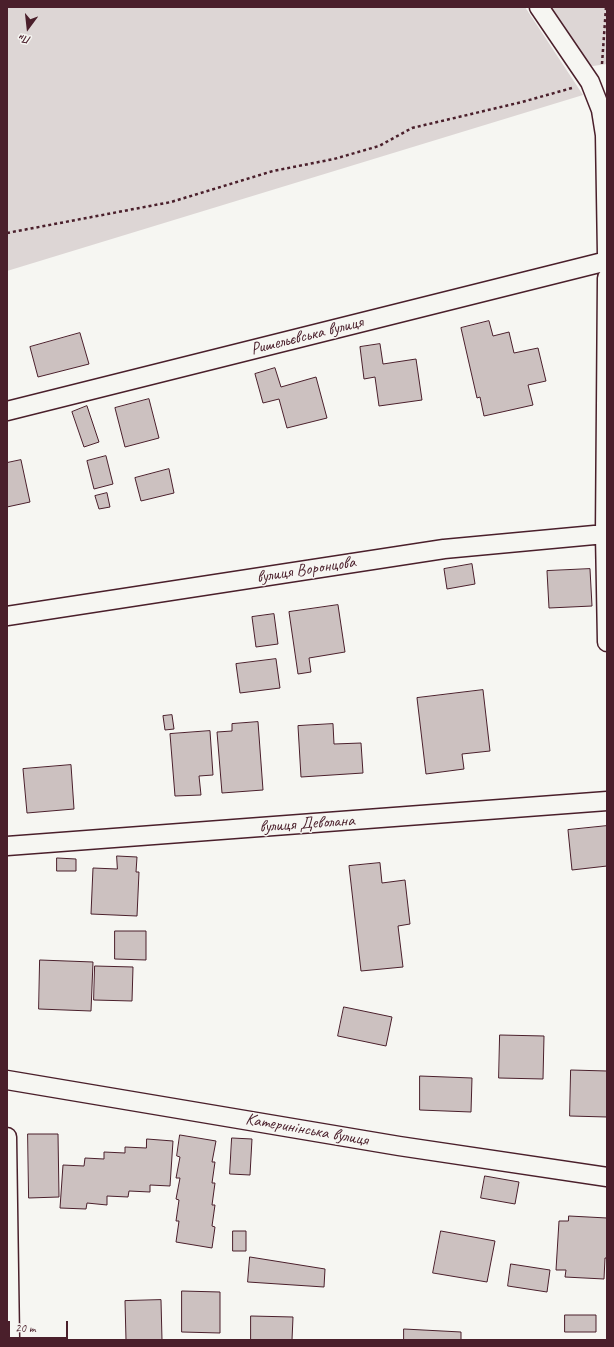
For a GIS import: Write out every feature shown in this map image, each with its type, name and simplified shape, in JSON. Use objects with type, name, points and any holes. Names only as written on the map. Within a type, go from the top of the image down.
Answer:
[{"type":"street","points":[[539,7],[590,82],[601,110],[605,135],[607,255]]},
{"type":"street","name":"Ришельєвська вулиця","points":[[7,411],[607,261]]},
{"type":"street","points":[[607,278],[605,534],[607,642]]},
{"type":"street","name":"вулиця Воронцова","points":[[7,616],[444,549],[605,534]]},
{"type":"street","name":"вулиця Деволана","points":[[7,846],[607,801]]},
{"type":"street","name":"Катеринінська вулиця","points":[[7,1080],[399,1146],[607,1177]]},
{"type":"street","points":[[7,1137],[10,1340]]},
{"type":"path","points":[[7,233],[171,202],[273,170],[334,159],[379,146],[412,128],[522,102],[590,82],[599,71],[603,61],[606,7]]},
{"type":"shaded area","points":[[7,7],[525,7],[583,95],[7,271]]},
{"type":"shaded area","points":[[547,7],[607,7],[607,64],[593,66],[582,64]]},
{"type":"building","points":[[489,321],[493,336],[509,332],[514,353],[538,348],[546,381],[528,385],[533,405],[484,416],[480,397],[477,398],[461,328]]},
{"type":"building","points":[[80,333],[89,364],[38,377],[30,347]]},
{"type":"building","points":[[380,344],[383,364],[416,359],[422,400],[379,406],[375,377],[364,379],[360,347]]},
{"type":"building","points":[[275,368],[281,387],[316,377],[327,418],[287,428],[279,399],[263,403],[255,374]]},
{"type":"building","points":[[149,399],[159,438],[125,447],[115,408]]},
{"type":"building","points":[[87,406],[99,442],[84,447],[72,412]]},
{"type":"building","points":[[106,456],[113,484],[94,489],[87,461]]},
{"type":"building","points":[[21,460],[30,502],[7,507],[7,463]]},
{"type":"building","points":[[169,469],[174,493],[141,501],[135,478]]},
{"type":"building","points":[[107,493],[110,507],[99,509],[95,496]]},
{"type":"building","points":[[472,564],[475,584],[447,589],[444,569]]},
{"type":"building","points":[[590,569],[592,606],[549,608],[547,571]]},
{"type":"building","points":[[338,605],[345,652],[309,658],[311,672],[298,674],[289,612]]},
{"type":"building","points":[[274,614],[278,644],[256,647],[252,617]]},
{"type":"building","points":[[276,659],[280,688],[240,693],[236,664]]},
{"type":"building","points":[[483,690],[490,751],[462,754],[464,769],[426,774],[417,698]]},
{"type":"building","points":[[172,715],[174,729],[165,730],[163,716]]},
{"type":"building","points":[[258,722],[263,790],[222,793],[217,732],[232,731],[232,724]]},
{"type":"building","points":[[333,724],[334,744],[361,743],[363,773],[301,777],[298,726]]},
{"type":"building","points":[[210,731],[213,775],[199,776],[201,795],[175,796],[170,734]]},
{"type":"building","points":[[71,765],[74,809],[27,813],[23,769]]},
{"type":"building","points":[[607,826],[607,866],[572,870],[568,830]]},
{"type":"building","points":[[117,856],[137,857],[136,872],[139,872],[137,916],[91,914],[93,868],[117,869]]},
{"type":"building","points":[[57,858],[76,859],[76,871],[57,871]]},
{"type":"building","points":[[380,863],[382,883],[405,880],[410,924],[398,926],[403,967],[361,971],[349,866]]},
{"type":"building","points":[[115,931],[146,931],[146,960],[115,959]]},
{"type":"building","points":[[40,960],[93,962],[91,1011],[39,1009]]},
{"type":"building","points":[[95,966],[133,967],[132,1001],[94,1000]]},
{"type":"building","points":[[344,1007],[392,1017],[386,1046],[338,1036]]},
{"type":"building","points":[[500,1035],[544,1036],[543,1079],[499,1078]]},
{"type":"building","points":[[571,1070],[607,1071],[607,1117],[570,1116]]},
{"type":"building","points":[[420,1076],[472,1078],[471,1112],[420,1110]]},
{"type":"building","points":[[28,1134],[58,1134],[59,1197],[29,1198]]},
{"type":"building","points":[[180,1135],[216,1141],[212,1162],[215,1162],[212,1183],[215,1183],[212,1205],[215,1205],[212,1226],[215,1227],[212,1248],[176,1242],[179,1221],[176,1221],[179,1200],[176,1199],[180,1178],[176,1178],[180,1157],[177,1156]]},
{"type":"building","points":[[232,1138],[252,1139],[250,1175],[230,1174]]},
{"type":"building","points":[[147,1139],[173,1141],[170,1186],[150,1185],[150,1192],[129,1191],[128,1197],[107,1196],[107,1205],[87,1203],[86,1209],[60,1208],[63,1165],[84,1166],[85,1158],[104,1159],[104,1152],[125,1153],[125,1147],[146,1148]]},
{"type":"building","points":[[485,1176],[519,1182],[515,1204],[481,1198]]},
{"type":"building","points":[[569,1216],[607,1218],[607,1258],[605,1258],[604,1279],[565,1277],[566,1270],[556,1270],[559,1221],[568,1221]]},
{"type":"building","points":[[233,1231],[246,1231],[246,1251],[233,1251]]},
{"type":"building","points":[[441,1231],[495,1241],[487,1282],[433,1273]]},
{"type":"building","points":[[250,1257],[325,1269],[324,1287],[248,1282]]},
{"type":"building","points":[[511,1264],[550,1270],[547,1292],[508,1286]]},
{"type":"building","points":[[182,1291],[220,1292],[220,1333],[182,1332]]},
{"type":"building","points":[[161,1300],[162,1340],[126,1340],[125,1301]]},
{"type":"building","points":[[565,1315],[596,1315],[596,1332],[565,1332]]},
{"type":"building","points":[[251,1316],[293,1317],[292,1340],[251,1340]]},
{"type":"building","points":[[404,1329],[461,1332],[461,1340],[404,1340]]}]
